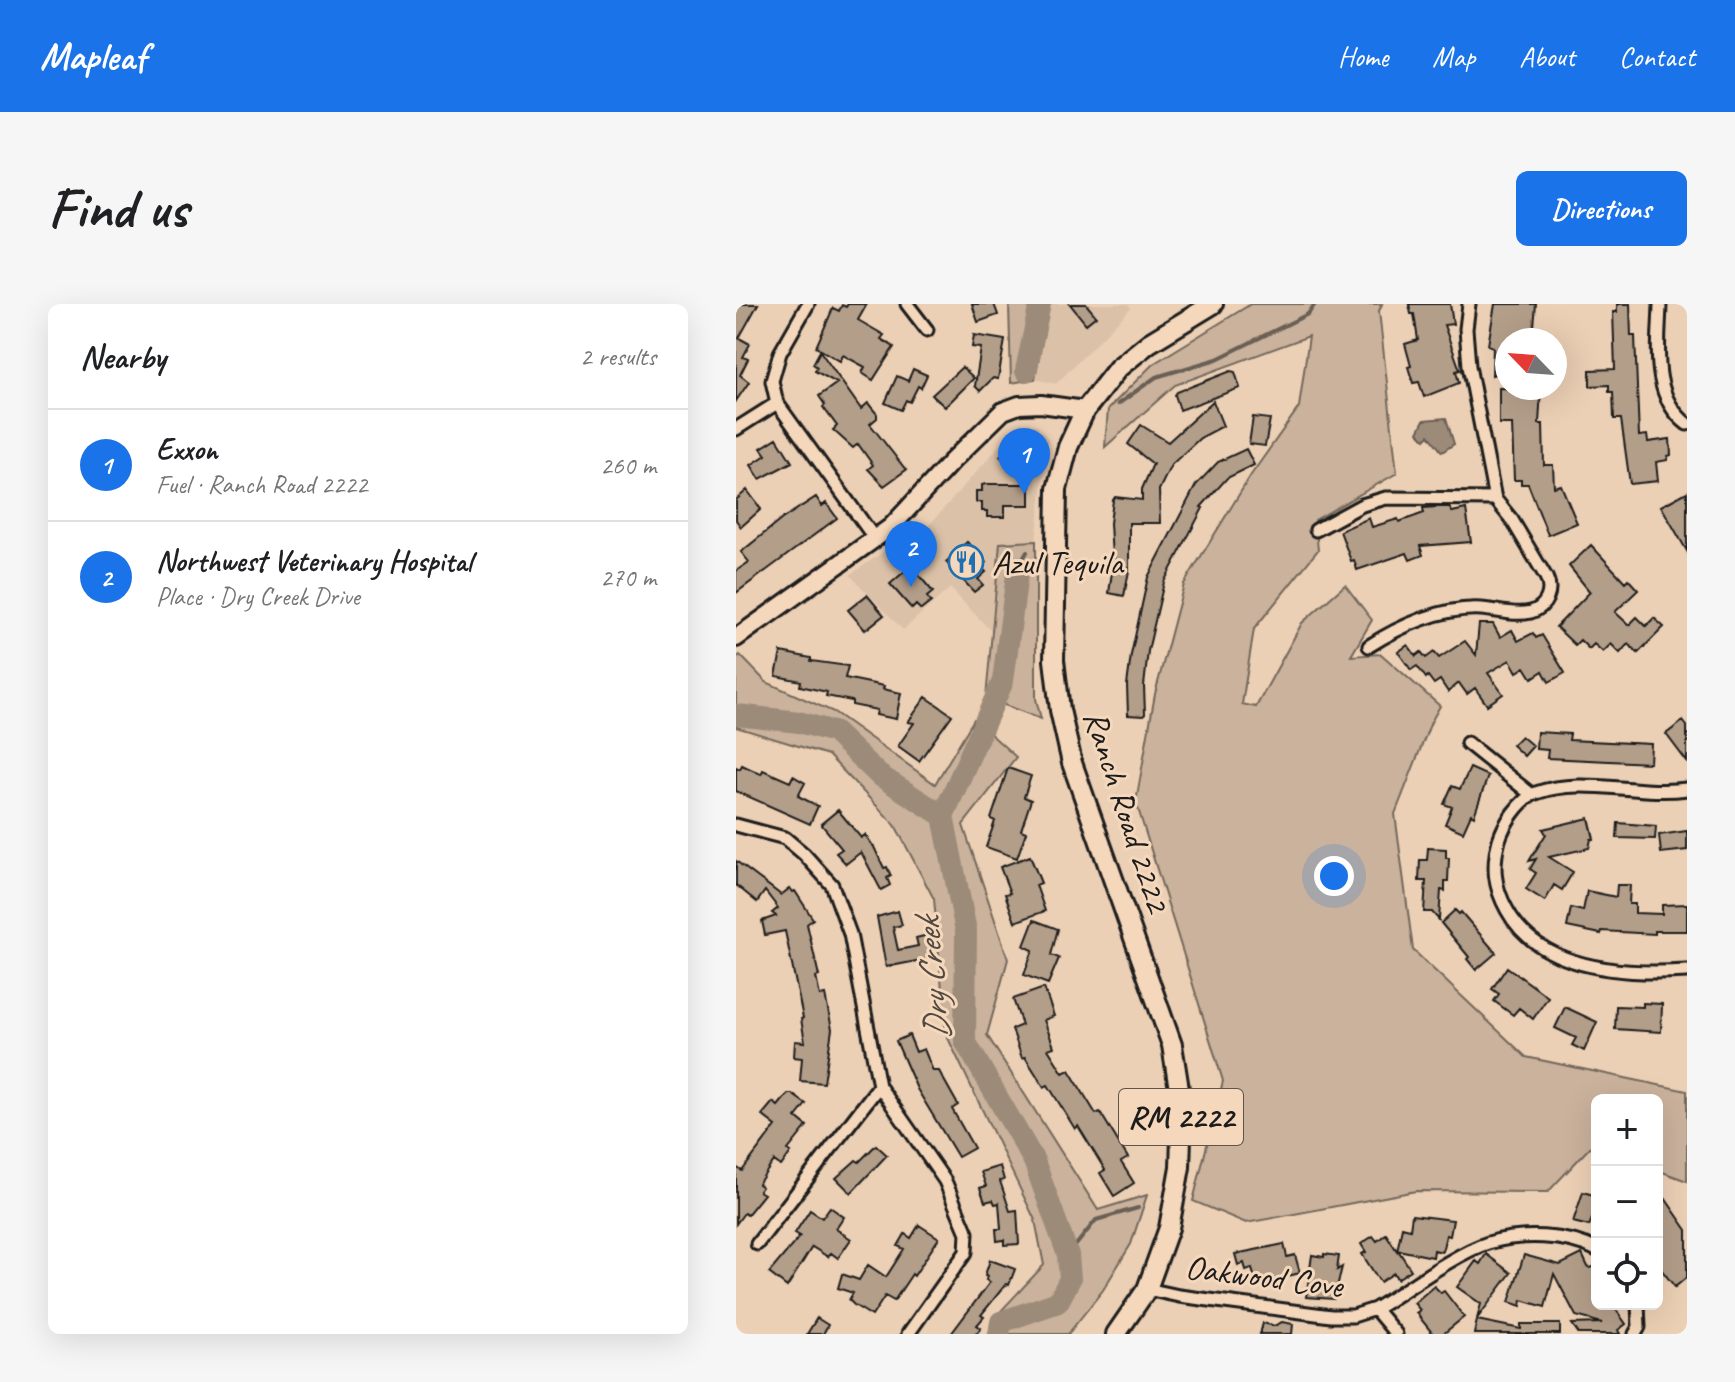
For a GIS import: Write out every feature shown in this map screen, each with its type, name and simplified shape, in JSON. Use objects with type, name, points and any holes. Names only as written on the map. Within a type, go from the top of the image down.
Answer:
[{"type":"main road","name":"Ranch Road 2222","points":[[1116,1334],[1147,1289],[1169,1228],[1180,1167],[1182,1108],[1172,1045],[1072,763],[1060,710],[1054,660],[1057,489],[1068,447],[1085,410],[1118,368],[1149,343],[1213,304]]},
{"type":"street","points":[[808,304],[780,353],[772,381],[777,403],[875,539]]},
{"type":"street","points":[[907,304],[927,330]]},
{"type":"street","points":[[1369,646],[1403,627],[1457,610],[1533,611],[1548,597],[1550,586],[1512,520],[1495,499],[1469,366],[1466,329],[1469,304]]},
{"type":"street","points":[[1660,304],[1662,390],[1673,413],[1687,424]]},
{"type":"street","points":[[736,429],[777,403]]},
{"type":"street","points":[[736,638],[903,517],[952,461],[1003,411],[1019,405],[1041,404],[1085,410]]},
{"type":"street","points":[[1316,530],[1349,511],[1386,498],[1495,499]]},
{"type":"street","points":[[1467,743],[1532,795]]},
{"type":"street","points":[[1687,789],[1652,791],[1577,787],[1552,789],[1532,795],[1516,811],[1501,834],[1494,875],[1500,898],[1511,919],[1528,939],[1549,953],[1618,969],[1661,973],[1687,971]]},
{"type":"street","points":[[736,825],[785,838],[832,885],[850,934],[879,1086],[945,1181],[967,1233],[966,1252],[908,1334]]},
{"type":"street","points":[[757,1244],[879,1086]]},
{"type":"street","name":"Oakwood Cove","points":[[1147,1289],[1331,1316],[1353,1316],[1375,1309],[1487,1243],[1527,1237],[1560,1238],[1591,1247]]},
{"type":"street","name":"Oakwood Cove","points":[[1375,1309],[1396,1334]]},
{"type":"street","points":[[1635,1334],[1639,1327],[1638,1310]]},
{"type":"shaded area","points":[[1009,304],[1049,304],[1035,379],[1011,383]]},
{"type":"shaded area","points":[[1049,304],[1128,304],[1131,308],[1056,384],[1035,379]]},
{"type":"shaded area","points":[[1251,304],[1382,304],[1379,311],[1397,473],[1315,520],[1318,550],[1254,629],[1242,704],[1256,707],[1302,623],[1345,585],[1372,620],[1351,656],[1381,654],[1440,706],[1395,814],[1413,950],[1526,1057],[1687,1091],[1687,1181],[1663,1172],[1663,1094],[1591,1094],[1591,1146],[1548,1192],[1416,1191],[1246,1223],[1193,1201],[1223,1081],[1136,802],[1155,694],[1184,584],[1251,475],[1299,407],[1309,336],[1175,385],[1105,447],[1108,409],[1153,364]]},
{"type":"shaded area","points":[[1446,418],[1454,444],[1442,452],[1429,435],[1425,439],[1418,432],[1424,420]]},
{"type":"shaded area","points":[[1019,424],[1036,425],[1048,439],[1036,541],[1000,543],[992,632],[950,588],[903,630],[850,575],[902,539],[908,545]]},
{"type":"shaded area","points":[[1036,541],[1036,699],[1041,719],[986,698],[1000,543]]},
{"type":"shaded area","points":[[740,655],[766,682],[834,712],[935,784],[974,719],[1016,757],[963,825],[1008,959],[987,1035],[1098,1210],[1147,1195],[1131,1244],[1103,1290],[1068,1334],[989,1334],[999,1313],[1044,1265],[1035,1220],[946,1034],[934,899],[895,825],[828,755],[736,727],[736,658]]},
{"type":"building","points":[[739,304],[758,304],[739,338],[750,344],[743,357],[748,359],[740,375],[749,382],[736,401],[736,310]]},
{"type":"building","points":[[848,304],[867,304],[858,320],[884,335],[881,339],[894,347],[873,380],[862,373],[865,367],[843,355],[840,361],[816,347],[833,308],[839,311],[842,305],[846,307]]},
{"type":"building","points":[[972,304],[994,304],[998,315],[978,322]]},
{"type":"building","points":[[1070,304],[1086,304],[1096,316],[1086,324]]},
{"type":"building","points":[[1409,304],[1450,304],[1453,324],[1444,325],[1460,370],[1456,371],[1459,383],[1424,397],[1419,382],[1413,383],[1408,367],[1411,366],[1405,344],[1418,340],[1414,314],[1411,314]]},
{"type":"building","points":[[1495,304],[1536,304],[1534,328],[1495,328],[1495,374],[1492,375],[1493,347],[1488,345]]},
{"type":"building","points":[[1617,304],[1630,304],[1631,336],[1635,336],[1639,436],[1647,435],[1648,442],[1670,439],[1671,455],[1668,460],[1656,462],[1658,481],[1630,484],[1621,419],[1614,419],[1613,392],[1609,392],[1609,385],[1590,386],[1590,370],[1615,369],[1613,312],[1617,312]]},
{"type":"building","points":[[974,335],[1005,340],[998,379],[993,378],[980,391],[975,386],[981,348],[972,347]]},
{"type":"building","points":[[820,351],[861,409],[868,403],[877,414],[870,424],[906,470],[884,486],[868,469],[873,465],[858,444],[853,448],[833,430],[837,426],[819,396],[837,383],[815,371],[817,367],[813,364]]},
{"type":"building","points":[[962,367],[974,378],[945,407],[932,395]]},
{"type":"building","points":[[913,369],[927,375],[910,402],[906,400],[901,410],[885,403],[897,376],[908,381]]},
{"type":"building","points":[[1235,372],[1240,388],[1180,410],[1175,395],[1177,392]]},
{"type":"building","points":[[1499,400],[1540,400],[1539,424],[1543,424],[1544,465],[1553,465],[1554,487],[1561,485],[1577,523],[1548,535],[1528,484],[1514,480],[1512,424],[1499,424]]},
{"type":"building","points":[[1213,401],[1223,426],[1200,438],[1171,465],[1159,490],[1160,523],[1129,523],[1129,571],[1124,596],[1109,593],[1114,558],[1110,523],[1113,500],[1115,497],[1142,500],[1142,489],[1153,464],[1128,444],[1141,425],[1168,442]]},
{"type":"building","points":[[1253,417],[1270,419],[1265,446],[1249,444]]},
{"type":"building","points":[[777,438],[792,462],[760,479],[751,465],[766,455],[761,448]]},
{"type":"building","points":[[1008,448],[1017,456],[1009,465],[1000,456]]},
{"type":"building","points":[[1246,449],[1254,465],[1227,478],[1201,507],[1164,582],[1148,651],[1145,714],[1128,715],[1127,685],[1131,655],[1148,577],[1196,485],[1218,462]]},
{"type":"building","points":[[1030,484],[1030,505],[1005,505],[1005,517],[987,517],[987,511],[982,511],[982,502],[976,502],[976,491],[982,491],[982,485]]},
{"type":"building","points":[[747,490],[761,509],[741,527],[736,520],[736,500]]},
{"type":"building","points":[[1687,492],[1687,551],[1661,506]]},
{"type":"building","points":[[816,497],[822,506],[826,503],[837,518],[736,593],[736,571],[749,562],[741,552]]},
{"type":"building","points":[[1449,507],[1452,512],[1466,509],[1471,542],[1420,546],[1423,555],[1410,560],[1407,553],[1357,570],[1354,560],[1351,561],[1340,531],[1369,518],[1372,527],[1424,513],[1423,508]]},
{"type":"building","name":"Azul Tequila","points":[[967,542],[986,562],[981,567],[986,572],[978,579],[983,585],[974,592],[946,562]]},
{"type":"building","points":[[1591,545],[1625,582],[1628,579],[1638,590],[1615,612],[1629,625],[1637,617],[1646,626],[1654,618],[1664,627],[1638,653],[1628,644],[1620,653],[1611,644],[1603,652],[1594,644],[1589,649],[1580,640],[1575,645],[1556,627],[1590,592],[1569,566]]},
{"type":"building","points":[[911,566],[933,592],[927,597],[931,602],[921,610],[916,605],[912,609],[890,584]]},
{"type":"building","points":[[867,595],[884,615],[865,630],[848,610]]},
{"type":"building","points":[[1479,624],[1493,624],[1500,637],[1512,630],[1518,641],[1533,633],[1536,638],[1542,635],[1565,673],[1549,682],[1543,671],[1532,678],[1525,667],[1517,672],[1510,660],[1488,673],[1503,694],[1487,705],[1475,688],[1467,694],[1459,683],[1448,692],[1440,680],[1434,684],[1417,666],[1411,670],[1398,652],[1408,645],[1416,656],[1421,652],[1426,658],[1434,652],[1439,658],[1465,641],[1476,655]]},
{"type":"building","points":[[781,652],[811,658],[811,661],[848,666],[845,678],[901,693],[896,719],[876,715],[877,710],[852,705],[852,701],[826,696],[827,692],[800,686],[801,681],[776,676]]},
{"type":"building","points":[[926,697],[952,715],[919,761],[898,746],[914,723],[908,722]]},
{"type":"building","points":[[1683,721],[1687,726],[1687,762],[1666,734]]},
{"type":"building","points":[[1537,732],[1570,734],[1569,740],[1651,744],[1650,763],[1547,758],[1548,750],[1536,749]]},
{"type":"building","points":[[1521,736],[1533,746],[1524,756],[1512,745]]},
{"type":"building","points":[[742,765],[790,782],[793,776],[805,783],[798,796],[818,806],[810,824],[736,791],[736,767],[740,769]]},
{"type":"building","points":[[1008,768],[1031,776],[1024,797],[1031,800],[1021,830],[1026,832],[1017,858],[986,847],[995,821],[991,819]]},
{"type":"building","points":[[1470,768],[1488,776],[1474,816],[1471,814],[1463,832],[1445,824],[1452,807],[1444,804],[1452,786],[1460,789]]},
{"type":"building","points":[[838,810],[861,838],[865,835],[874,847],[891,876],[887,878],[890,885],[881,890],[861,852],[846,864],[836,853],[842,849],[821,824]]},
{"type":"building","points":[[1589,818],[1594,839],[1591,839],[1589,848],[1549,857],[1573,872],[1562,890],[1554,885],[1545,901],[1526,889],[1536,873],[1530,869],[1536,859],[1529,861],[1546,834],[1543,829]]},
{"type":"building","points":[[1618,823],[1656,826],[1655,839],[1617,838]]},
{"type":"building","points":[[1687,831],[1687,850],[1661,853],[1659,835]]},
{"type":"building","points":[[1428,848],[1446,849],[1446,858],[1449,858],[1448,881],[1445,881],[1445,891],[1441,890],[1439,920],[1432,912],[1424,912],[1426,881],[1419,881],[1420,860],[1427,860]]},
{"type":"building","points":[[1030,856],[1041,883],[1036,885],[1045,911],[1015,922],[1005,894],[1010,893],[1000,867]]},
{"type":"building","points":[[736,861],[781,895],[790,888],[795,891],[813,919],[807,924],[819,976],[816,977],[820,996],[825,995],[832,1029],[824,1083],[800,1081],[802,1058],[794,1057],[795,1041],[805,1042],[803,1018],[785,931],[765,935],[762,921],[776,916],[772,913],[778,908],[765,891],[757,902],[736,885]]},
{"type":"building","points":[[1617,885],[1630,885],[1629,904],[1635,904],[1635,913],[1662,914],[1662,905],[1687,904],[1687,931],[1655,931],[1655,934],[1602,931],[1601,934],[1567,927],[1571,908],[1583,911],[1587,891],[1616,897]]},
{"type":"building","points":[[1455,910],[1459,914],[1461,912],[1496,953],[1476,970],[1441,923]]},
{"type":"building","points":[[898,911],[902,925],[893,927],[898,950],[918,946],[916,938],[928,935],[932,958],[886,967],[877,917]]},
{"type":"building","points":[[1034,920],[1058,929],[1051,955],[1059,958],[1048,984],[1024,975],[1033,950],[1024,946]]},
{"type":"building","points":[[1507,967],[1548,997],[1533,1019],[1519,1008],[1513,1015],[1494,1001],[1499,994],[1492,989]]},
{"type":"building","points":[[1044,988],[1054,1016],[1044,1020],[1054,1047],[1048,1049],[1063,1073],[1069,1070],[1096,1114],[1100,1112],[1128,1158],[1121,1162],[1134,1183],[1114,1196],[1100,1173],[1105,1170],[1078,1126],[1075,1129],[1048,1085],[1044,1087],[1025,1057],[1022,1058],[1012,1029],[1022,1025],[1013,999]]},
{"type":"building","points":[[1643,1003],[1662,1004],[1661,1032],[1615,1029],[1616,1006],[1643,1007]]},
{"type":"building","points":[[1565,1007],[1597,1022],[1584,1051],[1572,1045],[1576,1038],[1555,1028]]},
{"type":"building","points":[[909,1035],[916,1052],[924,1049],[933,1071],[939,1071],[958,1105],[952,1109],[974,1148],[958,1157],[917,1089],[896,1041]]},
{"type":"building","points":[[788,1094],[806,1104],[796,1117],[807,1126],[788,1150],[791,1152],[781,1166],[774,1161],[758,1184],[762,1187],[759,1191],[764,1194],[736,1224],[736,1167],[742,1171],[776,1126],[762,1115],[773,1102],[778,1106]]},
{"type":"building","points":[[876,1145],[887,1155],[851,1193],[836,1178]]},
{"type":"building","points":[[1000,1166],[1004,1180],[1000,1181],[1010,1211],[1017,1210],[1019,1244],[1004,1245],[1004,1240],[997,1241],[996,1229],[1001,1229],[999,1203],[995,1204],[993,1200],[985,1202],[980,1188],[986,1186],[981,1172]]},
{"type":"building","points":[[1583,1192],[1591,1194],[1589,1226],[1573,1222]]},
{"type":"building","points":[[1663,1199],[1687,1230],[1687,1277],[1675,1287],[1663,1272]]},
{"type":"building","points":[[830,1207],[844,1217],[836,1229],[851,1239],[838,1258],[831,1253],[828,1257],[812,1247],[787,1287],[769,1273],[800,1236],[795,1233],[810,1210],[822,1218]]},
{"type":"building","points":[[1412,1215],[1453,1220],[1450,1236],[1446,1235],[1442,1252],[1434,1250],[1433,1257],[1398,1250],[1411,1270],[1397,1279],[1394,1273],[1380,1282],[1362,1254],[1366,1252],[1361,1244],[1373,1236],[1377,1241],[1386,1234],[1397,1251],[1402,1227],[1410,1229]]},
{"type":"building","points":[[919,1225],[939,1238],[894,1301],[885,1296],[872,1316],[854,1305],[849,1300],[853,1293],[838,1288],[842,1274],[859,1280],[868,1265],[886,1277],[904,1249],[898,1246],[905,1234],[911,1238]]},
{"type":"building","points":[[1284,1244],[1287,1257],[1295,1255],[1300,1273],[1256,1284],[1252,1268],[1246,1270],[1244,1263],[1238,1265],[1235,1254]]},
{"type":"building","points":[[1324,1254],[1339,1256],[1337,1270],[1342,1267],[1334,1299],[1306,1297],[1312,1255],[1324,1257]]},
{"type":"building","points":[[1486,1254],[1511,1273],[1477,1319],[1481,1304],[1457,1287],[1476,1261],[1480,1264]]},
{"type":"building","points":[[1582,1254],[1591,1268],[1591,1310],[1616,1310],[1626,1324],[1618,1330],[1620,1334],[1579,1334],[1572,1324],[1602,1323],[1576,1316],[1554,1274],[1545,1307],[1522,1300],[1521,1306],[1509,1302],[1524,1255],[1560,1265]]},
{"type":"building","points":[[990,1260],[1015,1269],[1009,1285],[1006,1284],[981,1315],[984,1317],[977,1325],[981,1328],[976,1334],[951,1334],[990,1282],[985,1275]]},
{"type":"building","points":[[1434,1286],[1441,1293],[1444,1291],[1464,1317],[1443,1334],[1433,1334],[1416,1313],[1420,1310],[1414,1303]]},
{"type":"building","points":[[817,1318],[828,1325],[823,1334],[807,1334]]},
{"type":"building","points":[[1477,1320],[1521,1329],[1521,1324],[1560,1324],[1560,1334],[1474,1334]]},
{"type":"building","points":[[1282,1322],[1293,1324],[1292,1334],[1260,1334],[1263,1323],[1274,1326]]},
{"type":"waterway","name":"Dry Creek","points":[[1026,371],[1040,304]]},
{"type":"waterway","points":[[1118,404],[1156,377],[1217,359],[1308,314],[1315,304]]},
{"type":"waterway","points":[[1018,567],[1027,552]]},
{"type":"waterway","name":"Dry Creek","points":[[999,1334],[1001,1322],[1058,1302],[1070,1279],[1068,1255],[1034,1161],[965,1041],[966,931],[943,816],[1003,681],[1018,567]]},
{"type":"waterway","points":[[736,715],[799,722],[834,732],[879,775],[943,816]]},
{"type":"waterway","points":[[1068,1255],[1096,1220],[1138,1208]]},
{"type":"place","name":"Exxon","points":[[1024,494]]},
{"type":"place","name":"Azul Tequila","points":[[966,562]]},
{"type":"place","name":"Northwest Veterinary Hospital","points":[[911,587]]}]
